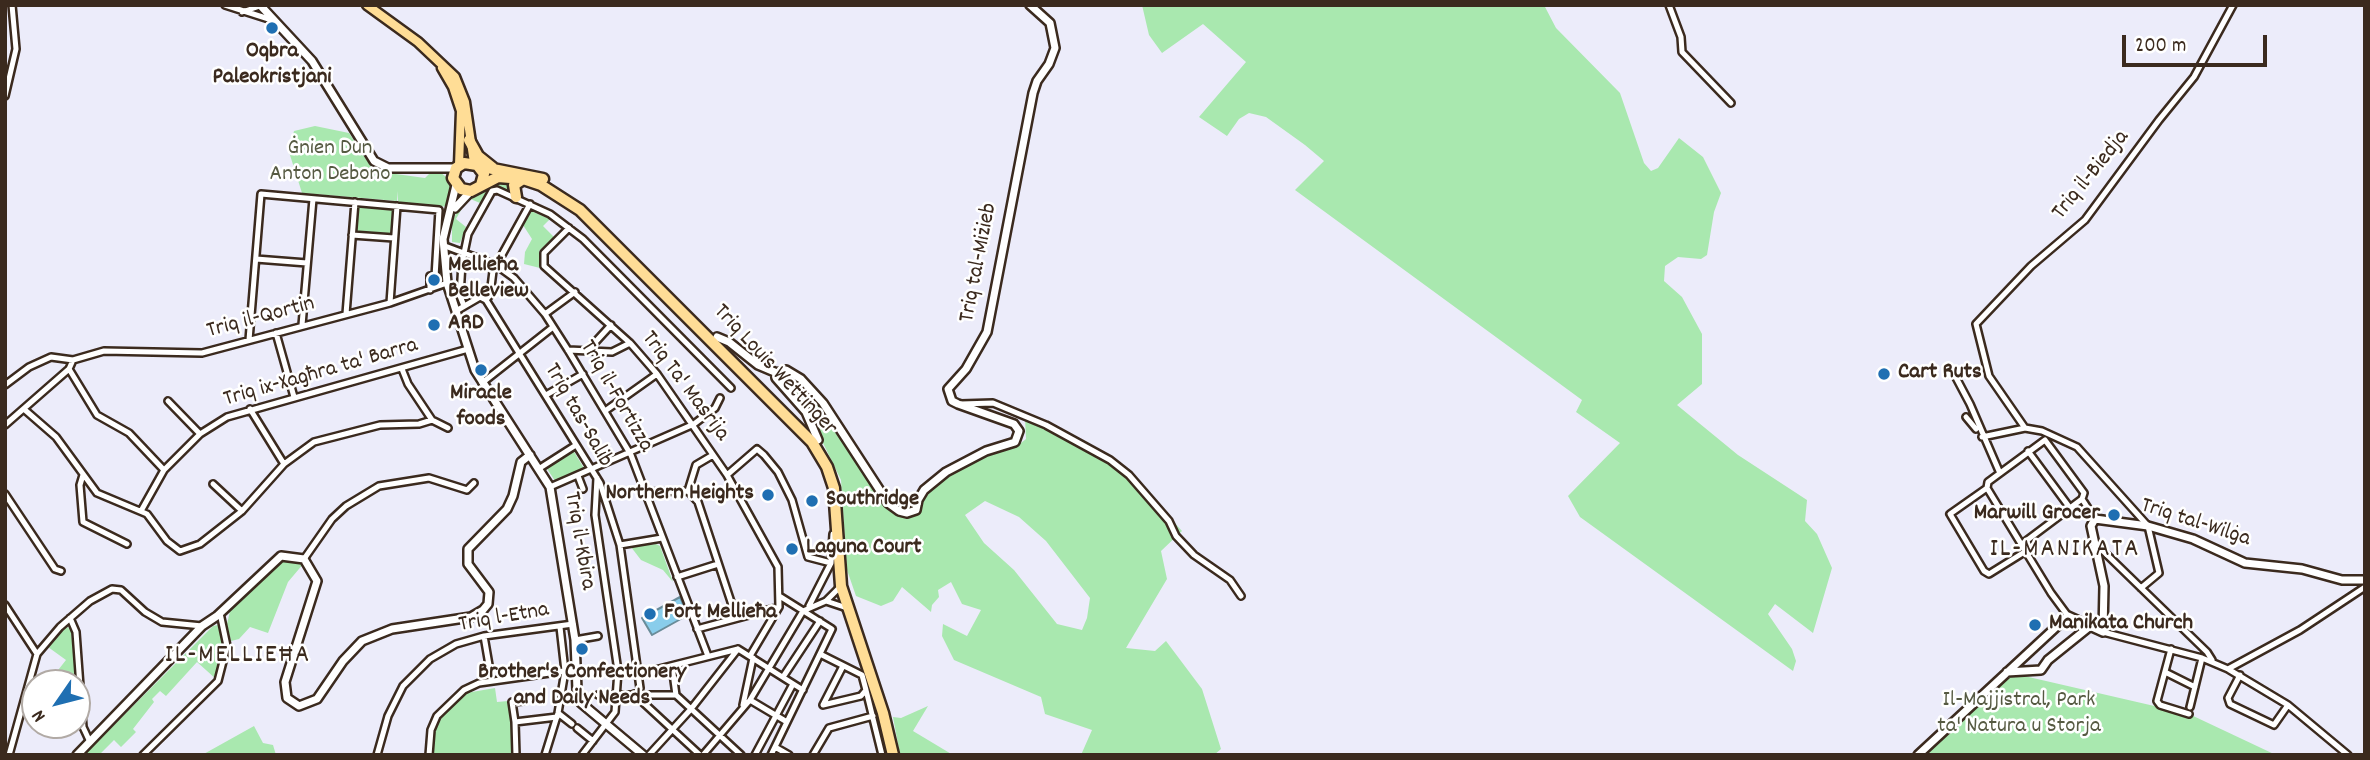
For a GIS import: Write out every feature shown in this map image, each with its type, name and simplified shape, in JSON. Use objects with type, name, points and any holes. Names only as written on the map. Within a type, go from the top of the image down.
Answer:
[{"type":"highway","points":[[469,140],[478,156],[494,168]]},
{"type":"highway","points":[[476,165],[484,174],[481,185]]},
{"type":"highway","name":"Triq Louis Wettinger","points":[[456,174],[476,165],[545,180],[583,205],[818,440],[835,474],[841,497],[844,579],[888,712],[899,755]]},
{"type":"highway","points":[[456,174],[471,191]]},
{"type":"highway","name":"Triq Louis Wettinger","points":[[471,191],[498,177],[537,183],[562,196],[595,223],[813,442],[827,467],[837,509],[836,555],[841,586],[883,713],[893,755]]},
{"type":"highway","points":[[516,197],[514,186],[523,179]]},
{"type":"main road","points":[[367,5],[435,57],[462,89],[469,140],[476,165]]},
{"type":"main road","points":[[435,57],[453,87],[461,111],[456,174]]},
{"type":"street","points":[[5,96],[16,49],[12,5]]},
{"type":"street","points":[[225,5],[278,22]]},
{"type":"street","points":[[1669,5],[1681,37],[1682,52],[1731,103]]},
{"type":"street","name":"Triq il-Biedja","points":[[2025,428],[1989,376],[1976,324],[2031,266],[2085,220],[2158,120],[2194,78],[2233,5]]},
{"type":"street","points":[[242,12],[260,6],[278,22],[312,61],[373,161],[388,168],[430,168],[456,174]]},
{"type":"street","name":"Triq tal-Miżieb","points":[[958,404],[952,401],[948,389],[966,369],[987,332],[1033,93],[1055,48],[1050,23],[1033,6]]},
{"type":"street","name":"Triq il-Kbira","points":[[456,174],[443,239],[447,283],[482,383],[550,487],[565,553],[581,703],[643,755]]},
{"type":"street","points":[[464,306],[460,296],[463,251],[468,234],[494,190],[530,204],[569,228],[731,388]]},
{"type":"street","name":"Triq il-Kbira","points":[[445,246],[456,205],[471,191]]},
{"type":"street","points":[[249,340],[261,194],[439,210],[435,276],[430,276],[430,290]]},
{"type":"street","points":[[302,325],[313,199]]},
{"type":"street","points":[[346,314],[355,202]]},
{"type":"street","points":[[456,311],[481,297],[486,300],[496,265],[530,204]]},
{"type":"street","points":[[390,303],[397,206]]},
{"type":"street","name":"Triq Ta' Masrija","points":[[569,228],[544,253],[544,266],[630,343],[694,424],[727,475],[778,567],[781,597]]},
{"type":"street","points":[[352,235],[394,238]]},
{"type":"street","name":"Triq il-Fortizza","points":[[445,246],[496,265],[514,278],[545,314],[631,455],[648,492],[662,538],[708,656]]},
{"type":"street","points":[[256,258],[307,262]]},
{"type":"street","name":"Triq il-Qortin","points":[[5,385],[29,367],[51,357],[73,360],[104,351],[202,353],[390,303],[447,283]]},
{"type":"street","points":[[545,314],[575,292]]},
{"type":"street","name":"Triq tas-Salib","points":[[486,300],[597,478],[595,515],[618,671],[615,712],[607,724]]},
{"type":"street","points":[[589,349],[611,325]]},
{"type":"street","points":[[482,383],[553,327]]},
{"type":"street","points":[[276,333],[294,397]]},
{"type":"street","points":[[717,338],[777,373]]},
{"type":"street","points":[[568,351],[589,349],[612,352],[630,343]]},
{"type":"street","name":"Triq ix-Xagħra ta' Barra","points":[[141,511],[164,470],[200,434],[227,417],[468,349]]},
{"type":"street","points":[[5,425],[69,369],[73,360]]},
{"type":"street","points":[[73,360],[77,381]]},
{"type":"street","points":[[69,369],[97,415],[129,433],[164,470]]},
{"type":"street","points":[[402,369],[432,420],[448,428]]},
{"type":"street","points":[[777,373],[786,369],[812,390],[888,503],[907,513],[916,510],[918,499],[924,491],[946,472],[986,451],[1012,444],[1018,439],[1019,431],[1014,424],[958,404]]},
{"type":"street","points":[[1951,370],[1970,404],[1998,471]]},
{"type":"street","points":[[777,373],[776,378],[806,412],[818,440]]},
{"type":"street","points":[[546,395],[583,374]]},
{"type":"street","points":[[605,411],[657,374]]},
{"type":"street","points":[[550,487],[631,455],[694,424],[715,408],[720,398]]},
{"type":"street","points":[[168,401],[200,434]]},
{"type":"street","points":[[958,404],[993,403],[1046,425],[1110,460],[1129,475],[1194,555],[1230,580],[1241,596]]},
{"type":"street","points":[[250,409],[284,464]]},
{"type":"street","points":[[25,410],[55,437],[97,493],[141,511],[153,519],[174,548],[180,551],[200,544],[242,511],[284,464],[314,442],[380,425],[419,424],[432,420]]},
{"type":"street","points":[[634,694],[701,755],[721,736],[750,699],[803,611],[809,606],[831,563],[834,515],[829,485],[817,458],[785,412]]},
{"type":"street","points":[[1966,417],[1982,437]]},
{"type":"street","points":[[1982,437],[2025,428],[2042,431],[2077,447],[2148,526],[2159,573],[2141,588]]},
{"type":"street","points":[[2022,544],[2082,499],[2084,493],[2047,442],[2042,441],[1998,471],[1987,485],[1950,514],[1988,575],[2026,551]]},
{"type":"street","points":[[540,468],[576,445]]},
{"type":"street","points":[[727,475],[757,449],[778,472],[792,500],[807,557],[831,563]]},
{"type":"street","points":[[2028,451],[2070,508]]},
{"type":"street","points":[[77,755],[202,626],[220,613],[276,559],[289,555],[304,559],[315,572],[316,589],[285,682],[287,698],[299,706],[305,706],[317,699],[343,661],[362,640],[392,629],[471,617],[484,610],[488,604],[489,592],[468,564],[468,549],[507,509],[513,496],[520,462],[530,455]]},
{"type":"street","points":[[688,491],[696,465],[713,455]]},
{"type":"street","points":[[83,475],[80,485],[83,522],[127,544]]},
{"type":"street","points":[[578,476],[583,489]]},
{"type":"street","points":[[304,559],[332,519],[379,486],[429,478],[467,490],[474,483]]},
{"type":"street","points":[[597,478],[620,545],[640,688]]},
{"type":"street","points":[[213,484],[242,511]]},
{"type":"street","points":[[1987,485],[2051,593],[2068,616],[2103,632],[2212,661],[2288,705],[2348,755]]},
{"type":"street","points":[[648,492],[688,491],[698,502],[736,617]]},
{"type":"street","points":[[5,494],[55,569],[61,571]]},
{"type":"street","points":[[2082,499],[2095,519],[2091,526],[2104,586],[2103,632]]},
{"type":"street","name":"Triq tal-Wilġa","points":[[2095,519],[2105,517],[2193,539],[2245,563],[2302,569],[2342,580],[2365,580]]},
{"type":"street","points":[[620,545],[662,538]]},
{"type":"street","points":[[2097,550],[2102,550],[2207,652],[2212,661]]},
{"type":"street","points":[[677,577],[718,564]]},
{"type":"street","points":[[809,606],[826,601],[841,586]]},
{"type":"street","points":[[2228,669],[2300,630],[2365,587]]},
{"type":"street","points":[[9,755],[37,654],[70,618],[90,601],[112,589],[129,594],[145,612],[163,622],[202,626]]},
{"type":"street","points":[[743,705],[752,657],[779,607],[781,597],[832,629],[771,755]]},
{"type":"street","points":[[826,601],[847,608]]},
{"type":"street","points":[[5,605],[37,654]]},
{"type":"street","points":[[696,629],[779,607]]},
{"type":"street","points":[[143,755],[218,681],[227,646],[220,613]]},
{"type":"street","points":[[1918,755],[2068,616]]},
{"type":"street","points":[[70,618],[76,632],[82,727],[90,741]]},
{"type":"street","points":[[783,677],[820,621]]},
{"type":"street","name":"Triq l-Etna","points":[[376,755],[388,716],[403,686],[430,659],[456,643],[484,636],[573,624]]},
{"type":"street","points":[[2007,672],[2041,670],[2048,660],[2089,626]]},
{"type":"street","points":[[545,755],[558,715],[565,671],[560,627]]},
{"type":"street","points":[[484,636],[489,665]]},
{"type":"street","points":[[575,640],[598,636]]},
{"type":"street","points":[[618,671],[637,672],[672,666],[738,649],[803,690]]},
{"type":"street","points":[[649,755],[691,709],[738,649]]},
{"type":"street","points":[[2171,649],[2158,703],[2189,714]]},
{"type":"street","points":[[820,654],[862,675],[882,755]]},
{"type":"street","points":[[2190,707],[2202,658]]},
{"type":"street","points":[[672,666],[676,695],[739,754]]},
{"type":"street","points":[[843,666],[823,705],[861,696],[866,690]]},
{"type":"street","points":[[429,755],[431,730],[437,716],[464,690],[479,684],[578,669]]},
{"type":"street","points":[[2165,672],[2195,687]]},
{"type":"street","points":[[2240,675],[2228,698],[2230,704],[2272,725],[2277,724],[2288,705]]},
{"type":"street","points":[[755,755],[774,715],[793,684]]},
{"type":"street","points":[[598,695],[676,695]]},
{"type":"street","points":[[750,699],[787,722]]},
{"type":"street","points":[[516,755],[512,702],[523,701]]},
{"type":"street","points":[[515,722],[558,715],[593,741]]},
{"type":"street","points":[[813,755],[829,728],[873,716]]},
{"type":"street","points":[[582,755],[607,724]]},
{"type":"street","points":[[775,747],[789,755]]},
{"type":"green space","points":[[1142,5],[1544,5],[1556,28],[1620,93],[1644,163],[1651,171],[1658,168],[1679,138],[1703,157],[1721,193],[1714,212],[1707,255],[1701,259],[1678,257],[1665,266],[1664,281],[1682,297],[1702,334],[1702,384],[1677,405],[1738,455],[1807,500],[1805,521],[1817,534],[1832,568],[1813,633],[1775,604],[1768,614],[1792,649],[1796,661],[1793,671],[1580,517],[1568,496],[1620,443],[1576,412],[1582,400],[1295,190],[1324,161],[1305,145],[1266,117],[1249,113],[1239,119],[1227,136],[1199,117],[1246,62],[1203,24],[1162,53],[1149,35]]},
{"type":"green space","name":"Ġnien Dun Anton Debono","points":[[315,126],[349,133],[374,171],[425,178],[431,172],[441,173],[449,179],[454,190],[450,207],[398,202],[398,191],[397,201],[302,193],[289,152],[294,131]]},
{"type":"green space","points":[[514,180],[511,193],[494,186],[480,203],[468,198],[456,219],[466,227],[460,243],[452,242],[452,222],[462,201],[493,182]]},
{"type":"green space","points":[[356,205],[395,208],[393,236],[358,234],[354,230]]},
{"type":"green space","points":[[531,211],[550,219],[543,226],[554,237],[539,251],[540,268],[524,264],[525,252],[532,239],[523,225]]},
{"type":"green space","points":[[780,372],[787,372],[816,400],[885,504],[899,516],[917,512],[932,487],[966,461],[1016,447],[1026,439],[1025,418],[1124,467],[1182,531],[1161,551],[1167,579],[1126,648],[1155,651],[1166,641],[1202,689],[1221,749],[1214,755],[1081,755],[1092,730],[1045,714],[1041,697],[954,660],[942,636],[943,624],[967,636],[981,610],[962,604],[951,582],[938,590],[939,597],[932,605],[931,612],[902,587],[893,601],[881,606],[856,596],[847,570],[841,480],[804,404],[778,377]],"holes":[[[985,501],[1019,517],[1046,541],[1090,598],[1082,630],[1057,624],[1014,570],[984,543],[965,515]]]},
{"type":"green space","points":[[573,450],[585,470],[555,481],[546,467]]},
{"type":"green space","points":[[656,544],[660,546],[673,582],[663,570],[641,560],[631,547]]},
{"type":"green space","points":[[289,558],[304,563],[288,582],[268,633],[250,627],[239,639],[231,641],[227,624],[231,607],[278,564]]},
{"type":"green space","points":[[218,625],[225,643],[225,654],[216,679],[197,662],[166,696],[160,691],[152,699],[154,702],[133,729],[136,732],[121,747],[114,740],[99,755],[84,755],[213,626]]},
{"type":"green space","points":[[66,626],[71,630],[75,669],[59,669],[66,660],[48,647]]},
{"type":"green space","name":"Il-Majjistral, Park ta' Natura u Storja","points":[[2007,672],[2189,714],[2276,755],[1921,755]]},
{"type":"green space","points":[[495,688],[497,702],[508,701],[515,749],[513,755],[433,755],[434,733],[446,708],[466,693]]},
{"type":"green space","points":[[928,706],[913,731],[953,755],[900,755],[893,717],[901,718]]},
{"type":"green space","points":[[254,726],[263,743],[273,745],[276,755],[202,755]]},
{"type":"water","points":[[680,597],[688,615],[652,635],[642,618]]},
{"type":"place","name":"Oqbra Paleokristjani","points":[[272,28]]},
{"type":"place","name":"Mellieħa Belleview","points":[[434,280]]},
{"type":"place","name":"ARD","points":[[434,325]]},
{"type":"place","name":"Miracle foods","points":[[481,370]]},
{"type":"place","name":"Cart Ruts","points":[[1884,374]]},
{"type":"place","name":"Northern Heights","points":[[768,495]]},
{"type":"place","name":"Southridge","points":[[812,501]]},
{"type":"place","name":"Marwill Grocer","points":[[2114,515]]},
{"type":"place","name":"Laguna Court","points":[[792,549]]},
{"type":"place","name":"Fort Mellieħa","points":[[650,614]]},
{"type":"place","name":"Manikata Church","points":[[2035,625]]},
{"type":"place","name":"Brother's Confectionery and Daily Needs","points":[[582,649]]},
{"type":"district","name":"IL-MANIKATA","points":[[2065,551]]},
{"type":"district","name":"IL-MELLIEĦA","points":[[238,657]]}]
